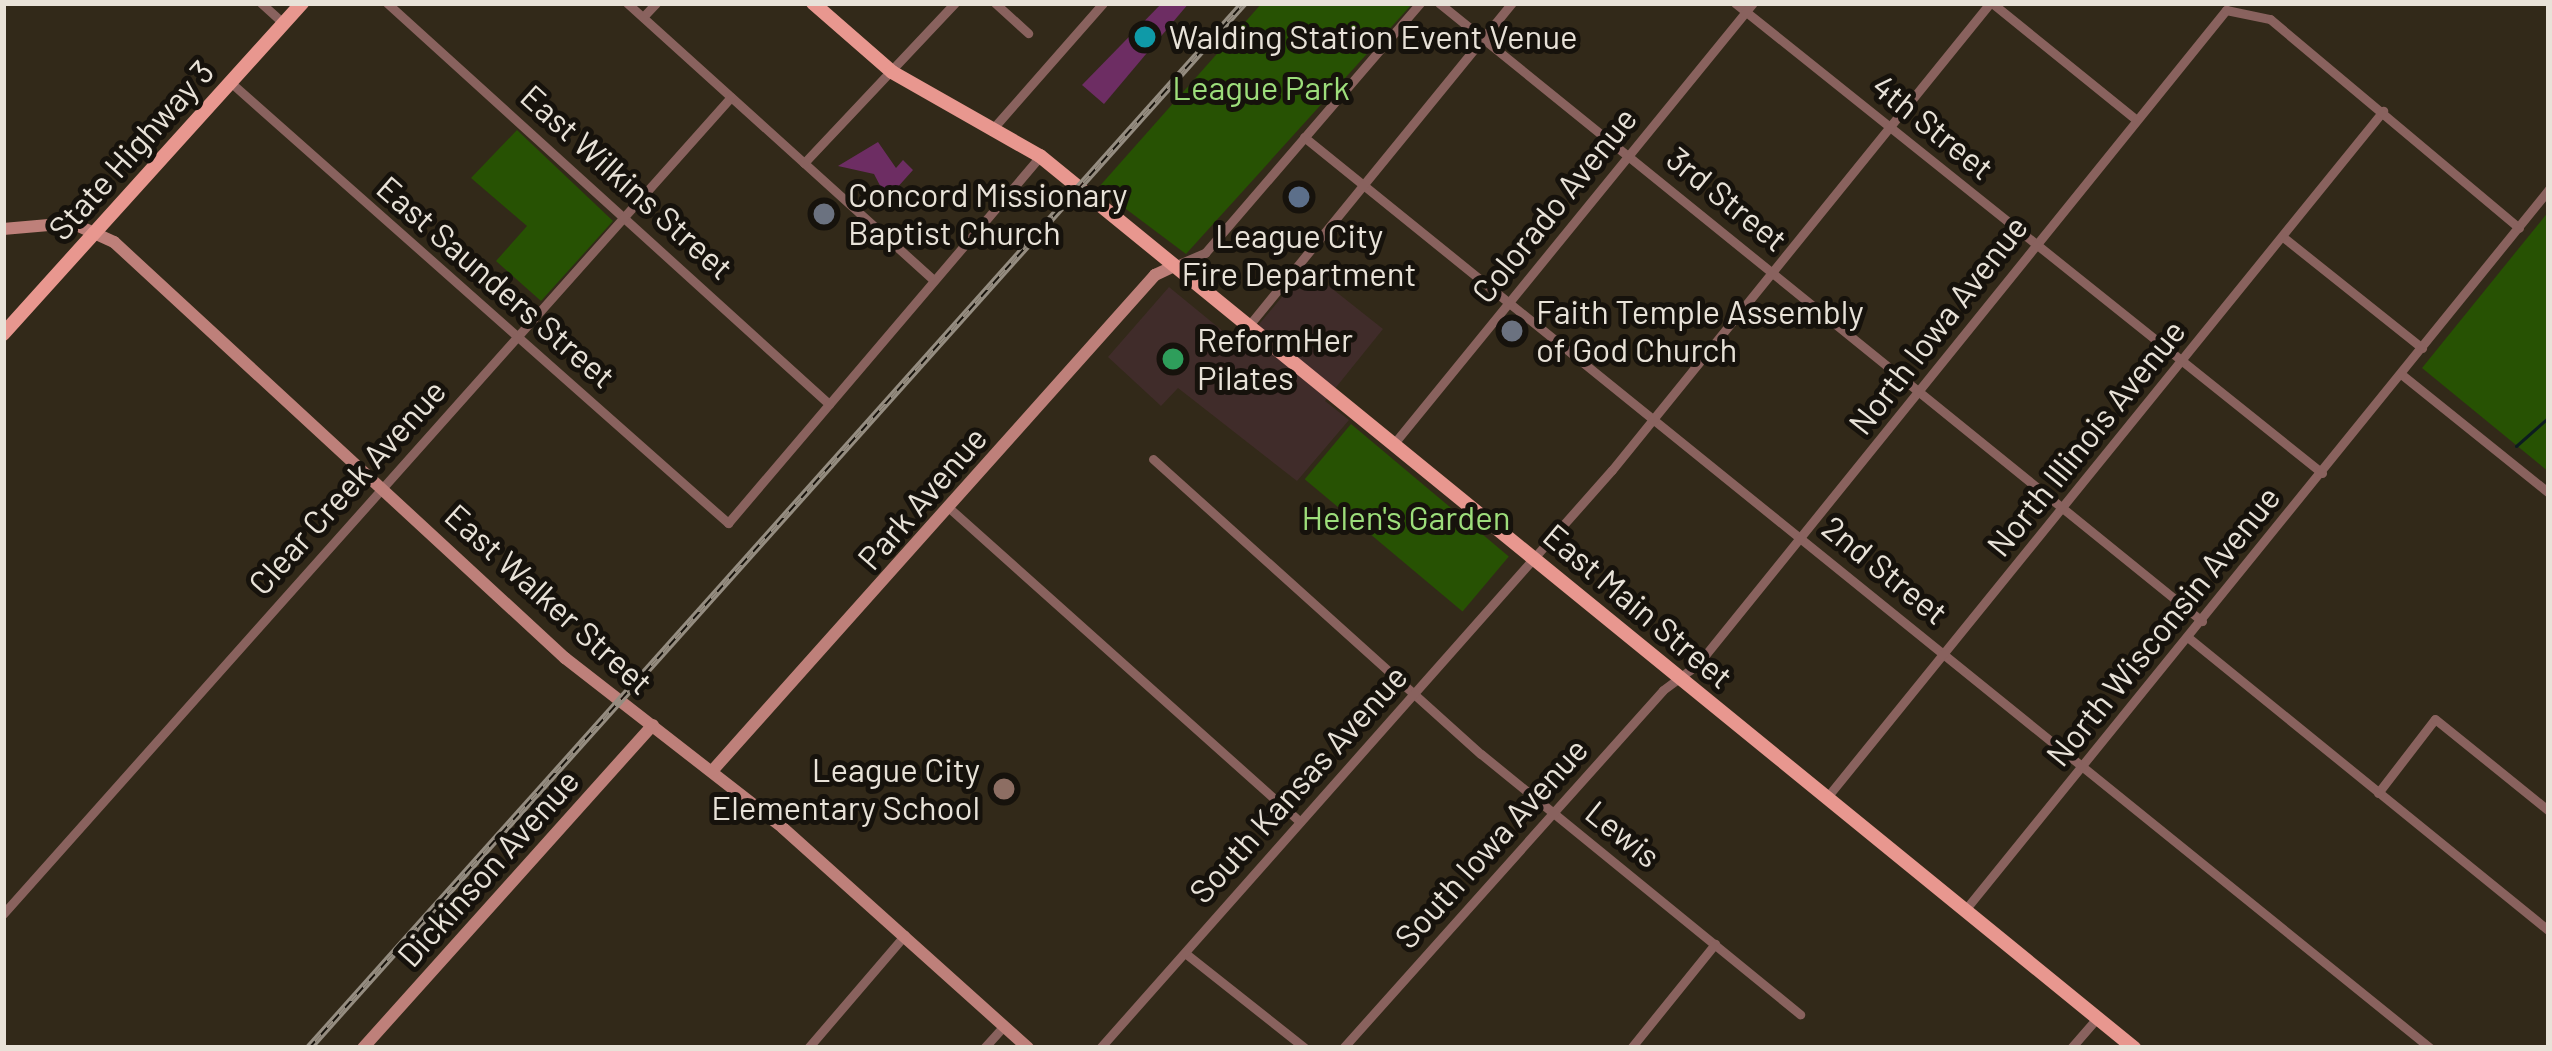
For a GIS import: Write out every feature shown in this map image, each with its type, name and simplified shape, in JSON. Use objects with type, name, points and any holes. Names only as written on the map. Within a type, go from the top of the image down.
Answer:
[{"type":"main road","name":"State Highway 3","points":[[3,334],[302,3]]},
{"type":"main road","name":"East Main Street","points":[[813,3],[892,73],[996,125],[1040,156],[1396,441],[2134,1048]]},
{"type":"street","points":[[261,3],[283,23]]},
{"type":"street","name":"East Wilkins Street","points":[[387,3],[829,404]]},
{"type":"street","points":[[627,3],[934,280]]},
{"type":"street","points":[[643,17],[656,3]]},
{"type":"street","points":[[804,163],[955,3]]},
{"type":"street","points":[[995,3],[1028,32]]},
{"type":"street","points":[[996,125],[1102,3]]},
{"type":"street","points":[[1174,266],[1204,253],[1420,3]]},
{"type":"street","name":"3rd Street","points":[[1439,3],[2202,621]]},
{"type":"street","points":[[1250,324],[1512,3]]},
{"type":"street","name":"4th Street","points":[[1735,3],[1750,7],[1891,128],[2322,472]]},
{"type":"street","points":[[1991,3],[2135,119]]},
{"type":"street","name":"South Kansas Avenue","points":[[1100,1048],[1537,557],[1991,3]]},
{"type":"street","points":[[2244,6],[2383,111],[2519,227]]},
{"type":"street","name":"North Iowa Avenue","points":[[1681,676],[1920,390],[2214,21],[2244,6]]},
{"type":"street","name":"Colorado Avenue","points":[[1396,441],[1750,7]]},
{"type":"street","name":"East Saunders Street","points":[[229,81],[728,524],[829,404]]},
{"type":"street","name":"Clear Creek Avenue","points":[[3,914],[731,97]]},
{"type":"street","name":"North Illinois Avenue","points":[[1828,796],[2383,111]]},
{"type":"street","name":"2nd Street","points":[[1304,137],[2430,1048]]},
{"type":"street","points":[[829,404],[1040,156]]},
{"type":"street","points":[[2283,237],[2422,348],[2549,189]]},
{"type":"street","points":[[3,229],[47,220],[95,231]]},
{"type":"street","name":"East Walker Street","points":[[95,231],[383,486],[565,658],[713,770],[1028,1048]]},
{"type":"street","name":"Park Avenue","points":[[713,770],[1156,275],[1174,266]]},
{"type":"street","name":"North Wisconsin Avenue","points":[[1965,910],[2086,767],[2422,348]]},
{"type":"street","points":[[2401,374],[2549,493]]},
{"type":"street","name":"Lewis","points":[[1154,459],[1555,813],[1800,1014]]},
{"type":"street","points":[[948,507],[1300,822]]},
{"type":"street","points":[[2190,639],[2549,931]]},
{"type":"street","name":"South Iowa Avenue","points":[[1343,1048],[1681,676]]},
{"type":"street","points":[[2378,793],[2435,719],[2549,811]]},
{"type":"street","name":"Dickinson Avenue","points":[[363,1048],[653,725]]},
{"type":"street","points":[[808,1048],[905,935]]},
{"type":"street","points":[[1631,1048],[1715,944]]},
{"type":"street","points":[[1185,953],[1305,1048]]},
{"type":"street","points":[[2072,1046],[2097,1018]]},
{"type":"street","points":[[984,1048],[1003,1027]]},
{"type":"shaded area","points":[[1306,268],[1383,329],[1325,401],[1349,420],[1297,481],[1178,388],[1161,406],[1108,357],[1169,287],[1241,346]]},
{"type":"green space","name":"League Park","points":[[1262,3],[1413,3],[1186,254],[1098,188]]},
{"type":"green space","points":[[517,130],[613,221],[541,301],[496,261],[527,226],[471,178]]},
{"type":"green space","points":[[2549,211],[2549,472],[2422,368]]},
{"type":"green space","name":"Helen's Garden","points":[[1351,424],[1509,556],[1463,612],[1305,479]]},
{"type":"building","name":"Walding Station Event Venue","points":[[1162,3],[1189,3],[1104,104],[1082,85]]},
{"type":"building","points":[[878,142],[896,168],[903,160],[913,170],[887,199],[874,174],[838,166]]},
{"type":"waterway","points":[[2516,446],[2549,417]]},
{"type":"railway","points":[[309,1048],[1244,3]]},
{"type":"place","name":"Walding Station Event Venue","points":[[1145,37]]},
{"type":"place","name":"League City Fire Department","points":[[1299,197]]},
{"type":"place","name":"Concord Missionary Baptist Church","points":[[824,214]]},
{"type":"place","name":"Faith Temple Assembly of God Church","points":[[1512,331]]},
{"type":"place","name":"ReformHer Pilates","points":[[1173,359]]},
{"type":"place","name":"League City Elementary School","points":[[1004,789]]}]
